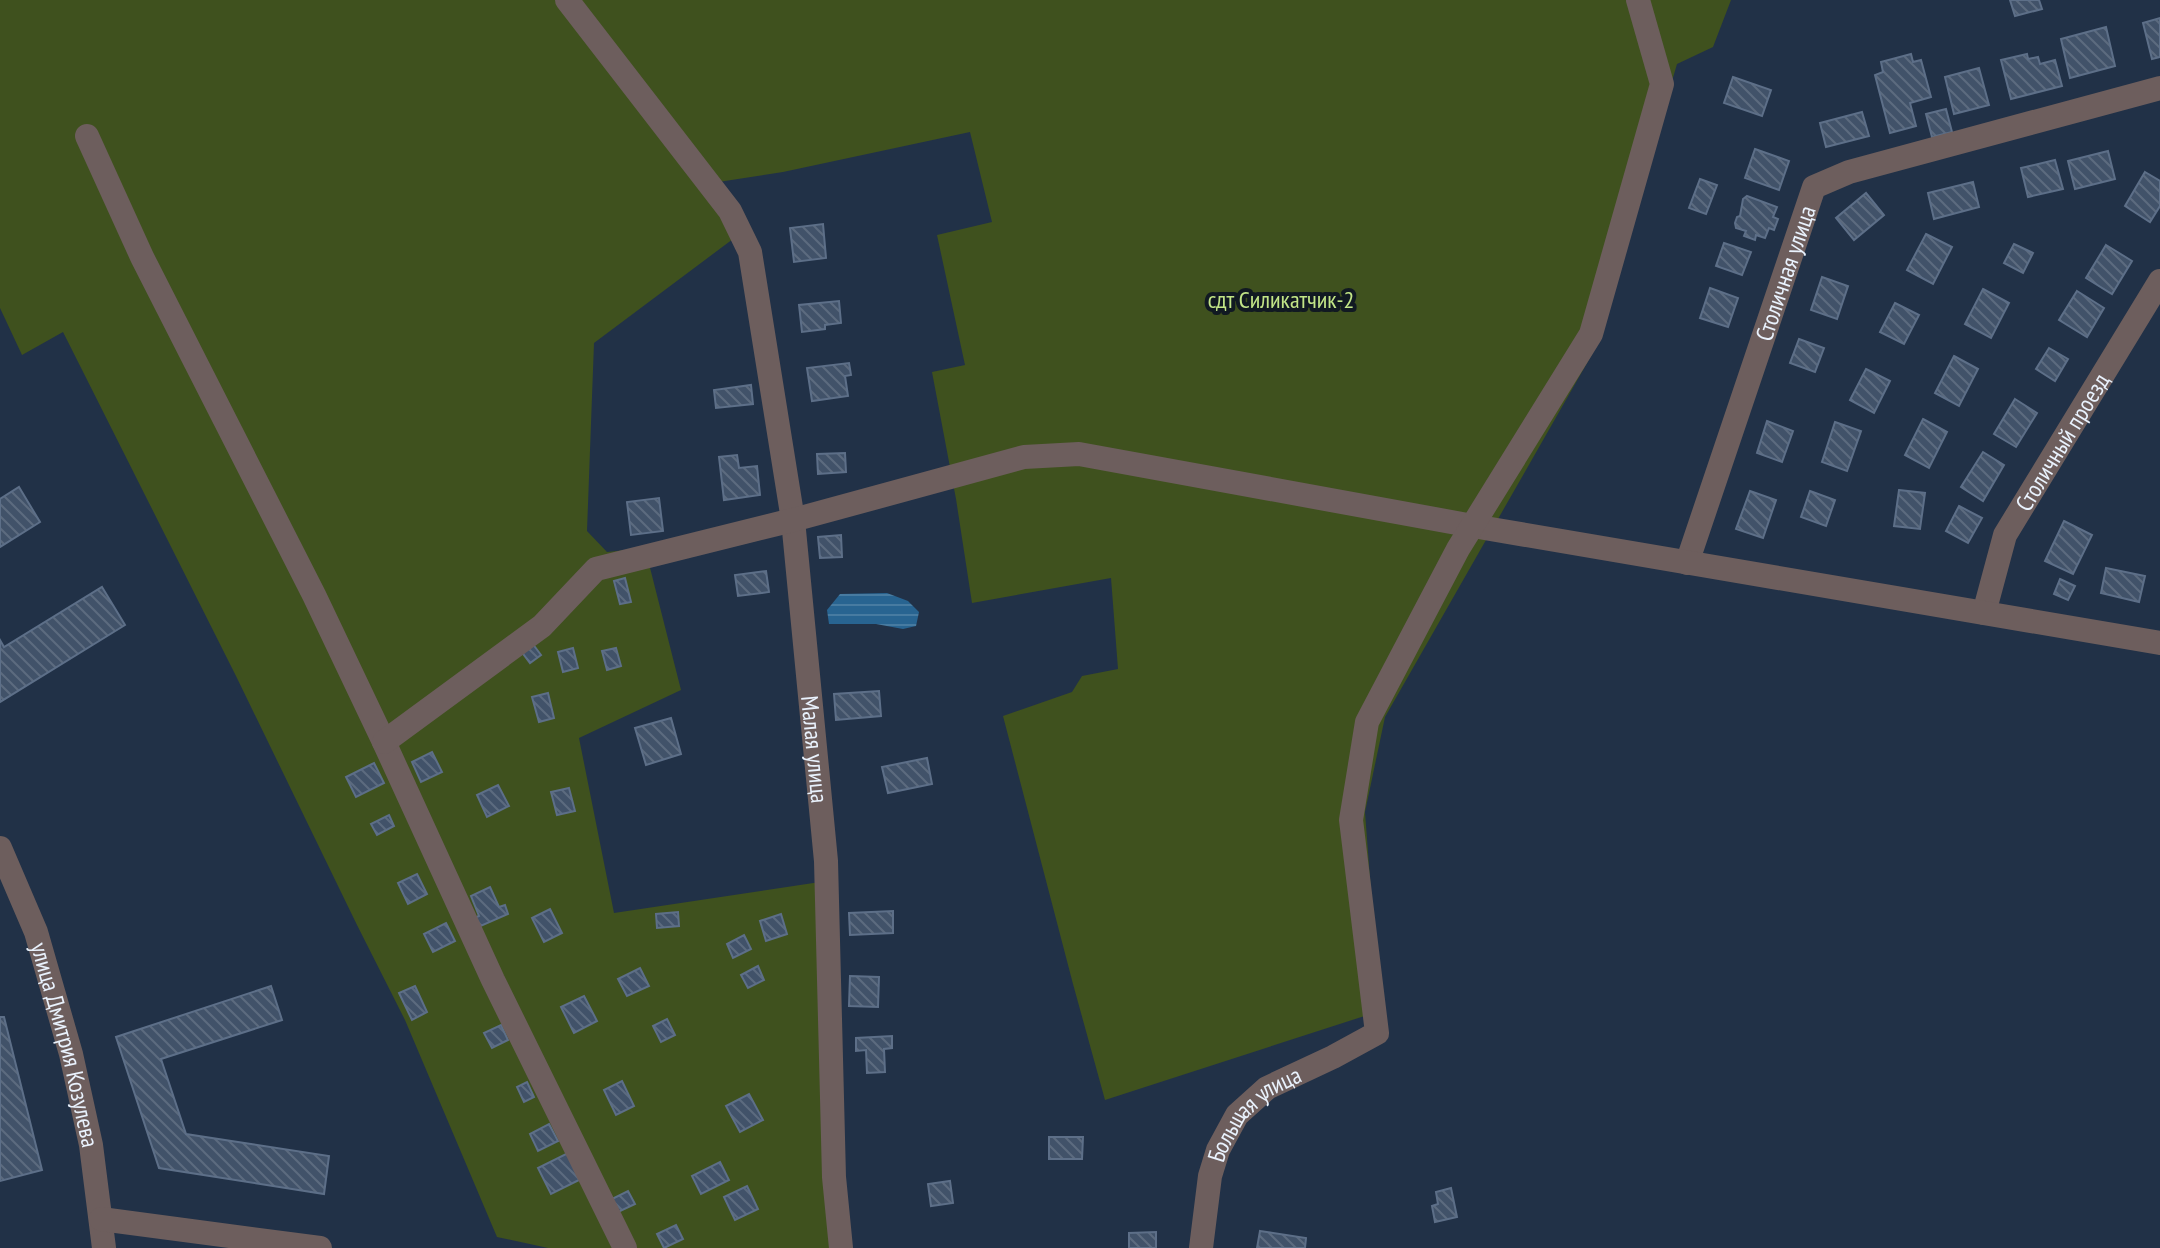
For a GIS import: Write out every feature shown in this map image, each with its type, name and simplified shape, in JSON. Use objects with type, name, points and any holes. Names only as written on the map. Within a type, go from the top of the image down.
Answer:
[{"type":"street","name":"Малая улица","points":[[567,0],[730,211],[750,252],[793,520],[826,861],[834,1177],[841,1248]]},
{"type":"street","points":[[1473,526],[1591,334],[1662,84],[1638,0]]},
{"type":"street","name":"Столичная улица","points":[[1687,563],[1814,187],[1849,172],[2160,88]]},
{"type":"street","points":[[87,136],[142,257],[285,538],[384,742],[493,980],[625,1248]]},
{"type":"street","name":"Столичный проезд","points":[[1984,613],[2005,535],[2160,281]]},
{"type":"street","points":[[384,742],[542,626],[596,569],[793,520],[1024,457],[1079,454],[1473,526],[2160,643]]},
{"type":"street","name":"Большая улица","points":[[1201,1248],[1210,1176],[1218,1150],[1237,1115],[1267,1088],[1377,1033],[1351,820],[1367,722],[1473,526]]},
{"type":"street","name":"улица Дмитрия Козулева","points":[[0,848],[36,932],[71,1054],[91,1145],[104,1248]]},
{"type":"street","points":[[101,1219],[320,1248]]},
{"type":"green space","name":"сдт Силикатчик-2","points":[[0,0],[1731,0],[1713,47],[1677,64],[1591,356],[1385,717],[1365,812],[1380,1011],[1105,1100],[1003,716],[1072,692],[1082,676],[1118,669],[1111,578],[972,603],[932,372],[965,365],[937,235],[992,222],[970,132],[783,172],[712,183],[733,239],[594,343],[587,531],[607,552],[645,548],[681,690],[579,738],[614,913],[820,882],[831,1248],[548,1248],[497,1237],[405,1020],[63,332],[22,355],[0,308]]},
{"type":"water","points":[[887,593],[908,601],[919,612],[916,626],[903,629],[876,624],[829,624],[827,610],[840,594]]},
{"type":"building","points":[[2010,0],[2039,0],[2042,9],[2015,16]]},
{"type":"building","points":[[2160,18],[2160,57],[2152,59],[2143,23]]},
{"type":"building","points":[[2106,27],[2115,66],[2070,78],[2061,39]]},
{"type":"building","points":[[1911,54],[1913,62],[1921,60],[1931,97],[1910,103],[1916,126],[1890,133],[1875,75],[1883,72],[1881,62]]},
{"type":"building","points":[[2027,54],[2028,59],[2038,57],[2040,64],[2055,60],[2062,86],[2011,99],[2001,60]]},
{"type":"building","points":[[1979,68],[1989,105],[1954,114],[1945,77]]},
{"type":"building","points":[[1733,77],[1771,90],[1762,116],[1724,103]]},
{"type":"building","points":[[1946,109],[1952,132],[1932,137],[1926,114]]},
{"type":"building","points":[[1862,112],[1869,136],[1826,147],[1820,123]]},
{"type":"building","points":[[1755,149],[1789,161],[1779,190],[1745,178]]},
{"type":"building","points":[[2108,151],[2115,179],[2075,189],[2068,161]]},
{"type":"building","points":[[2055,160],[2063,189],[2028,197],[2021,168]]},
{"type":"building","points":[[2145,172],[2160,181],[2160,206],[2150,222],[2125,206]]},
{"type":"building","points":[[1700,179],[1717,185],[1706,214],[1689,208]]},
{"type":"building","points":[[1973,182],[1979,207],[1934,219],[1928,193]]},
{"type":"building","points":[[1866,193],[1884,215],[1854,240],[1836,218]]},
{"type":"building","points":[[1747,196],[1777,207],[1773,217],[1778,219],[1774,230],[1769,228],[1765,238],[1756,235],[1755,240],[1744,236],[1746,231],[1736,228],[1743,199]]},
{"type":"building","points":[[823,224],[826,258],[794,262],[790,228]]},
{"type":"building","points":[[1926,234],[1952,247],[1933,284],[1907,270]]},
{"type":"building","points":[[1724,243],[1751,252],[1742,275],[1716,266]]},
{"type":"building","points":[[2014,244],[2033,253],[2023,273],[2004,263]]},
{"type":"building","points":[[2106,245],[2132,261],[2112,294],[2086,278]]},
{"type":"building","points":[[1822,277],[1848,286],[1837,319],[1811,310]]},
{"type":"building","points":[[1710,288],[1738,298],[1728,327],[1700,318]]},
{"type":"building","points":[[1983,289],[2009,303],[1991,338],[1965,324]]},
{"type":"building","points":[[2077,291],[2104,308],[2087,337],[2059,320]]},
{"type":"building","points":[[839,301],[841,323],[802,332],[799,305]]},
{"type":"building","points":[[1895,303],[1919,315],[1904,344],[1880,332]]},
{"type":"building","points":[[1799,339],[1824,348],[1815,372],[1790,363]]},
{"type":"building","points":[[2049,348],[2068,359],[2055,381],[2036,369]]},
{"type":"building","points":[[1954,356],[1978,369],[1959,406],[1935,393]]},
{"type":"building","points":[[849,363],[851,375],[845,376],[848,396],[812,401],[807,368]]},
{"type":"building","points":[[1866,369],[1890,381],[1874,413],[1850,400]]},
{"type":"building","points":[[751,385],[753,404],[716,408],[714,390]]},
{"type":"building","points":[[2015,399],[2037,413],[2016,447],[1994,434]]},
{"type":"building","points":[[1923,419],[1947,432],[1929,468],[1905,455]]},
{"type":"building","points":[[1767,421],[1793,431],[1782,462],[1757,453]]},
{"type":"building","points":[[1835,422],[1861,431],[1847,471],[1822,462]]},
{"type":"building","points":[[1983,452],[2004,465],[1983,501],[1961,487]]},
{"type":"building","points":[[845,453],[846,472],[818,474],[817,454]]},
{"type":"building","points":[[737,455],[739,468],[757,466],[760,495],[724,500],[719,457]]},
{"type":"building","points":[[19,487],[40,522],[0,547],[0,499]]},
{"type":"building","points":[[1899,490],[1925,493],[1920,529],[1894,526]]},
{"type":"building","points":[[1750,491],[1776,500],[1763,538],[1736,529]]},
{"type":"building","points":[[1810,491],[1835,500],[1826,526],[1801,517]]},
{"type":"building","points":[[659,498],[663,531],[631,535],[627,502]]},
{"type":"building","points":[[1959,506],[1982,518],[1968,543],[1946,531]]},
{"type":"building","points":[[2064,521],[2092,535],[2073,574],[2045,561]]},
{"type":"building","points":[[841,535],[842,557],[820,558],[818,537]]},
{"type":"building","points":[[2106,568],[2145,576],[2139,602],[2101,593]]},
{"type":"building","points":[[766,571],[769,592],[738,596],[735,575]]},
{"type":"building","points":[[625,578],[631,602],[620,604],[614,581]]},
{"type":"building","points":[[2060,579],[2075,586],[2068,600],[2054,594]]},
{"type":"building","points":[[102,587],[125,625],[0,702],[0,640],[4,647]]},
{"type":"building","points":[[529,639],[541,655],[530,663],[518,647]]},
{"type":"building","points":[[573,648],[578,668],[563,672],[558,652]]},
{"type":"building","points":[[616,648],[621,666],[607,670],[602,651]]},
{"type":"building","points":[[879,691],[881,716],[836,720],[834,694]]},
{"type":"building","points":[[548,693],[554,718],[539,722],[532,697]]},
{"type":"building","points":[[671,718],[681,754],[646,765],[635,728]]},
{"type":"building","points":[[432,752],[442,772],[421,782],[412,762]]},
{"type":"building","points":[[927,758],[932,784],[888,793],[882,767]]},
{"type":"building","points":[[374,763],[384,783],[356,797],[346,777]]},
{"type":"building","points":[[498,785],[509,806],[487,817],[477,795]]},
{"type":"building","points":[[569,788],[575,811],[557,815],[551,792]]},
{"type":"building","points":[[389,815],[394,826],[377,835],[371,824]]},
{"type":"building","points":[[417,874],[427,894],[408,904],[398,883]]},
{"type":"building","points":[[490,887],[499,907],[505,905],[508,914],[476,928],[472,919],[479,916],[471,896]]},
{"type":"building","points":[[550,909],[562,933],[544,942],[532,918]]},
{"type":"building","points":[[893,911],[893,933],[850,935],[849,913]]},
{"type":"building","points":[[678,912],[679,926],[657,928],[656,914]]},
{"type":"building","points":[[781,914],[787,934],[766,941],[760,921]]},
{"type":"building","points":[[446,923],[455,941],[433,952],[424,934]]},
{"type":"building","points":[[744,935],[751,949],[733,958],[727,944]]},
{"type":"building","points":[[758,966],[764,980],[748,988],[741,975]]},
{"type":"building","points":[[640,968],[649,986],[627,996],[618,979]]},
{"type":"building","points":[[850,976],[879,977],[878,1007],[849,1006]]},
{"type":"building","points":[[271,986],[282,1020],[161,1059],[186,1134],[329,1156],[324,1194],[159,1168],[116,1037]]},
{"type":"building","points":[[415,986],[427,1012],[412,1020],[399,993]]},
{"type":"building","points":[[584,996],[597,1021],[574,1033],[561,1007]]},
{"type":"building","points":[[0,1017],[4,1017],[42,1170],[0,1181]]},
{"type":"building","points":[[667,1019],[675,1035],[661,1042],[653,1026]]},
{"type":"building","points":[[501,1025],[508,1040],[492,1048],[484,1033]]},
{"type":"building","points":[[892,1036],[892,1048],[884,1049],[885,1072],[867,1073],[866,1050],[856,1051],[856,1038]]},
{"type":"building","points":[[622,1081],[634,1106],[616,1115],[604,1090]]},
{"type":"building","points":[[527,1082],[534,1097],[524,1102],[517,1087]]},
{"type":"building","points":[[749,1094],[763,1120],[740,1132],[726,1106]]},
{"type":"building","points":[[549,1124],[558,1141],[538,1151],[530,1134]]},
{"type":"building","points":[[1049,1137],[1083,1137],[1082,1159],[1049,1159]]},
{"type":"building","points":[[568,1153],[581,1179],[551,1194],[538,1168]]},
{"type":"building","points":[[720,1162],[729,1180],[701,1194],[692,1176]]},
{"type":"building","points":[[950,1181],[953,1203],[931,1206],[928,1184]]},
{"type":"building","points":[[747,1186],[758,1209],[735,1220],[724,1197]]},
{"type":"building","points":[[1451,1188],[1457,1217],[1435,1222],[1432,1206],[1438,1204],[1436,1192]]},
{"type":"building","points":[[628,1191],[635,1204],[616,1213],[610,1200]]},
{"type":"building","points":[[676,1225],[683,1239],[664,1248],[657,1234]]},
{"type":"building","points":[[1260,1231],[1306,1238],[1305,1248],[1257,1248]]},
{"type":"building","points":[[1156,1232],[1156,1248],[1129,1248],[1129,1233]]}]
